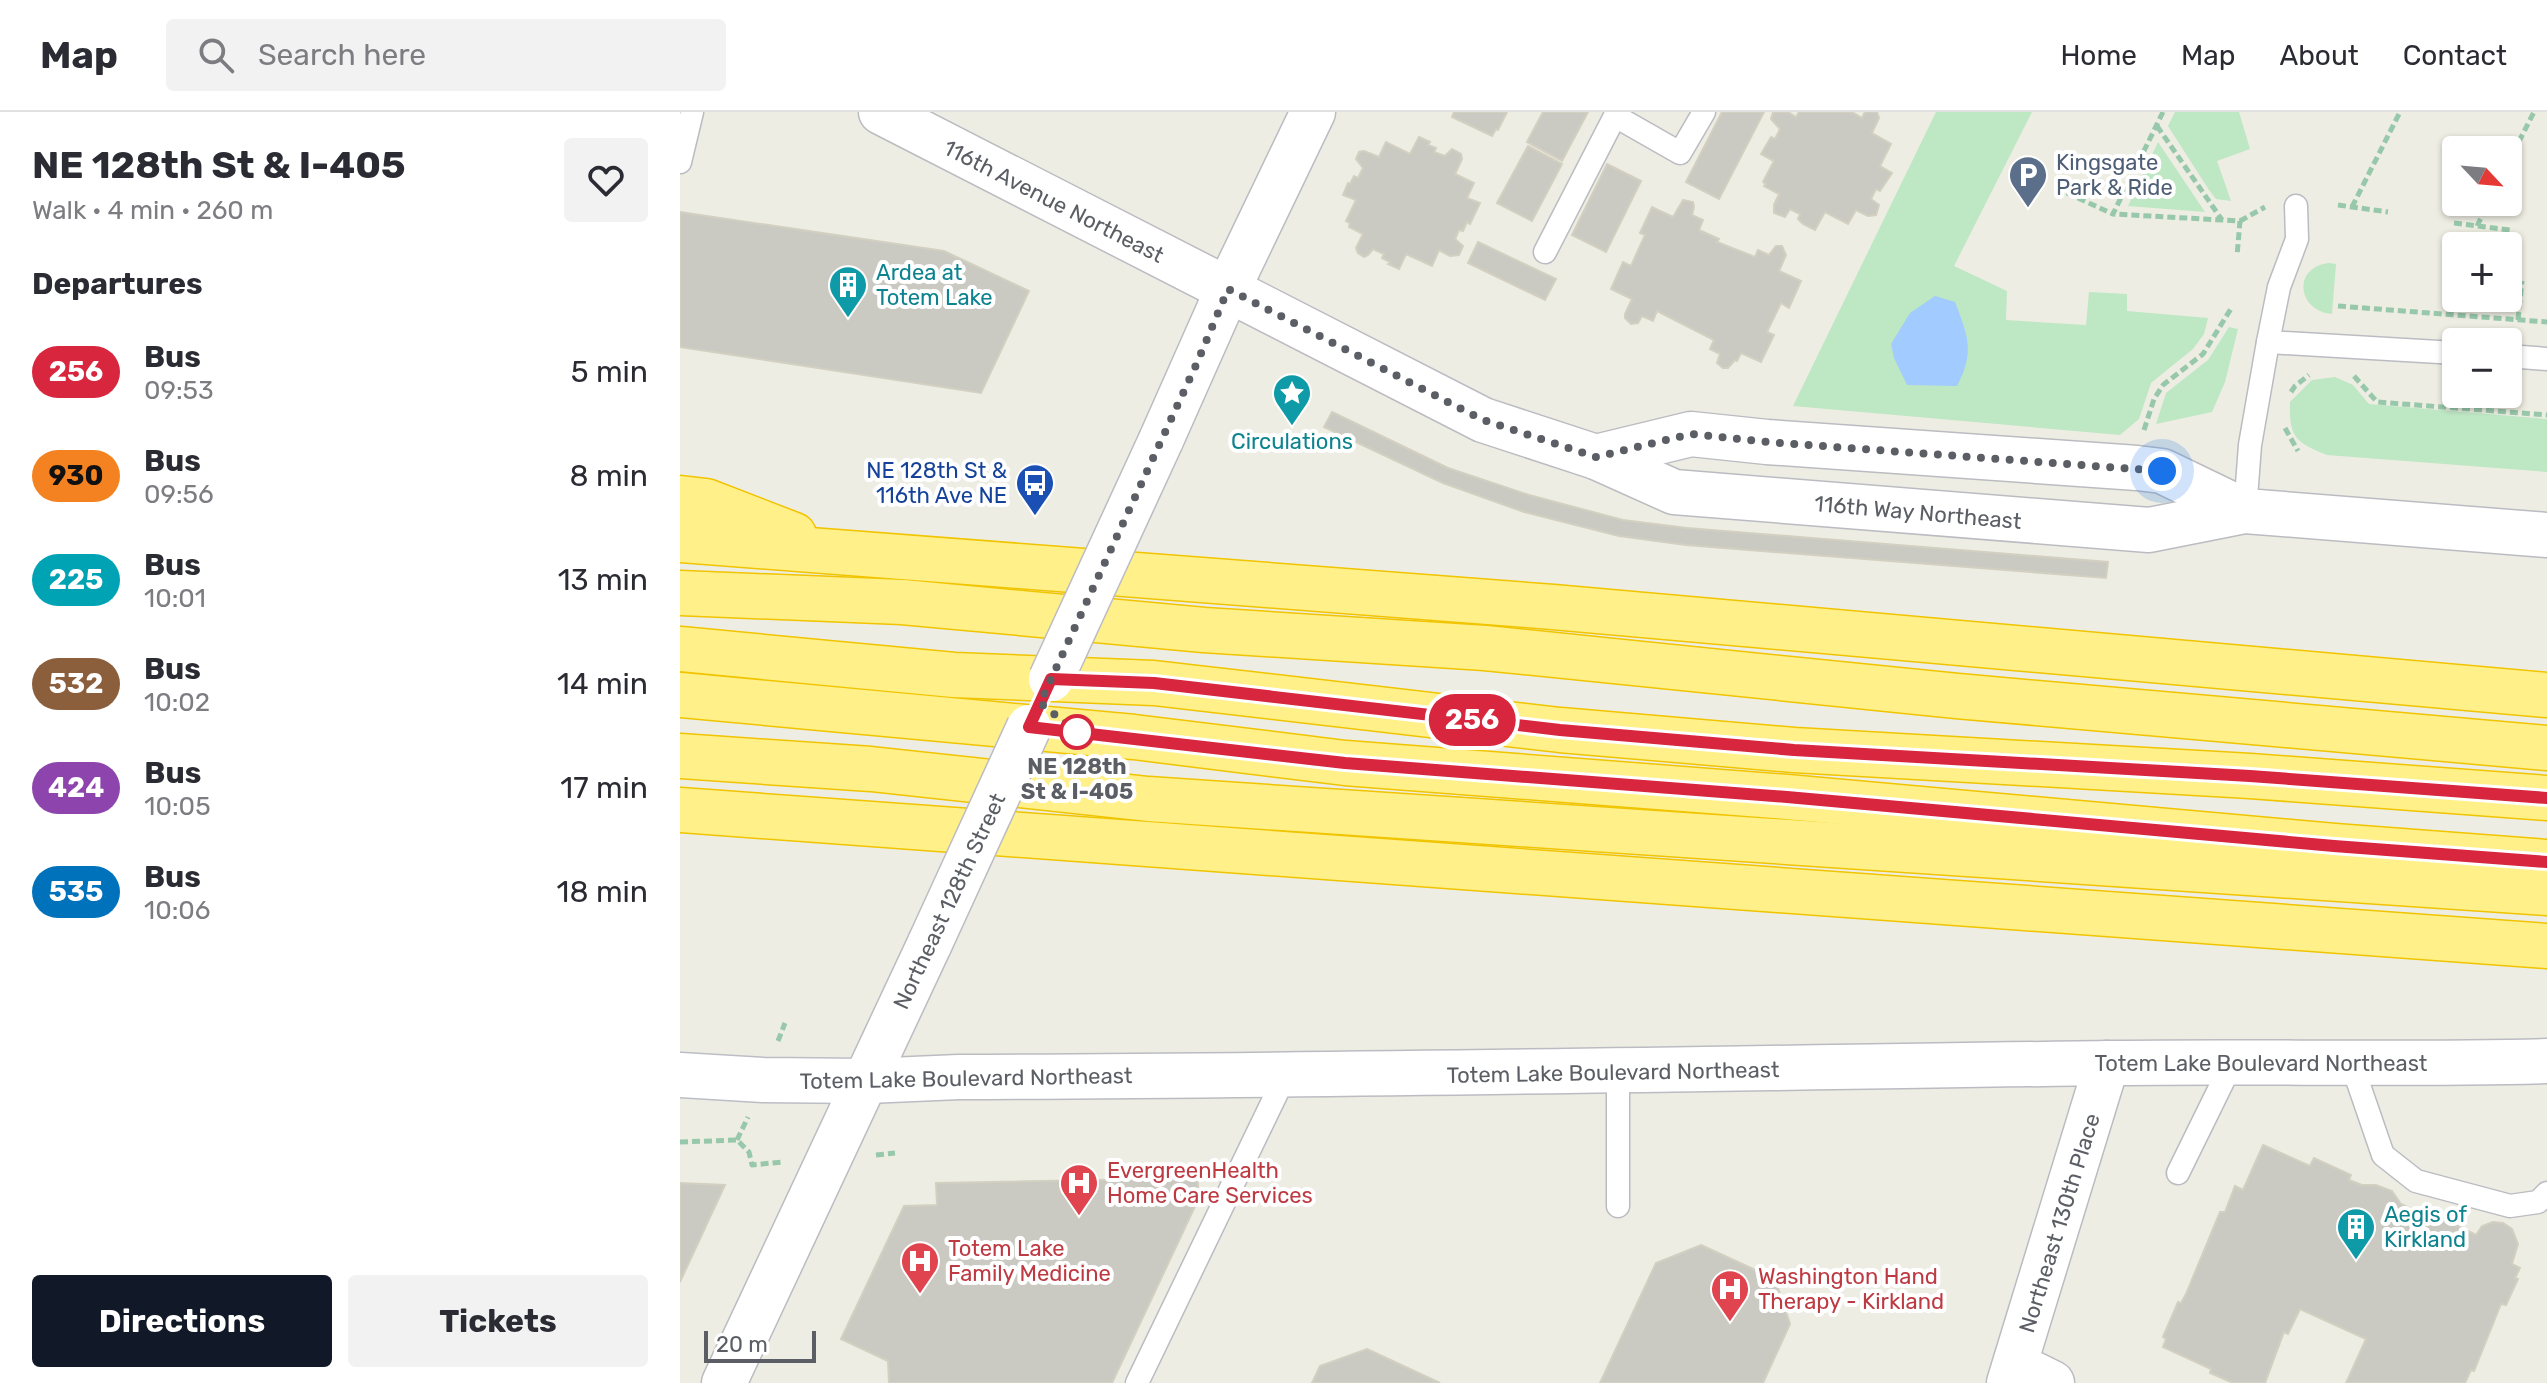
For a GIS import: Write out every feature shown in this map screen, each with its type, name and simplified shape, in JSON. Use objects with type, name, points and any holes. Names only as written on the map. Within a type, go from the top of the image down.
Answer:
[{"type":"highway","points":[[680,498],[706,501],[841,553]]},
{"type":"highway","points":[[680,540],[1553,607],[2547,695]]},
{"type":"highway","points":[[680,593],[902,602],[1204,630],[1485,648],[1957,696],[2547,748]]},
{"type":"highway","points":[[680,649],[954,675],[1154,683],[1560,730],[1794,750],[2250,776],[2547,798]]},
{"type":"highway","points":[[680,695],[1029,727],[1345,763],[2547,862]]},
{"type":"highway","points":[[680,756],[871,769],[1148,799],[2547,893]]},
{"type":"highway","points":[[680,810],[2547,946]]},
{"type":"street","name":"116th Avenue Northeast","points":[[881,112],[1228,289]]},
{"type":"street","name":"Northeast 128th Street","points":[[724,1383],[867,1081],[1228,289],[1313,112]]},
{"type":"street","name":"116th Way Northeast","points":[[1228,289],[1483,420],[1596,457],[1674,492],[2149,530],[2245,511],[2547,535]]},
{"type":"street","name":"116th Way Northeast","points":[[1596,457],[1691,434],[2137,468],[2162,471],[2245,511]]},
{"type":"street","name":"Totem Lake Boulevard Northeast","points":[[680,1075],[867,1081],[959,1077],[1618,1072],[2233,1061],[2452,1064],[2547,1061]]},
{"type":"street","name":"Northeast 130th Place","points":[[2026,1377],[2107,1063]]},
{"type":"lane","points":[[680,162],[692,112]]},
{"type":"lane","points":[[1545,252],[1616,114],[1680,153],[1704,112]]},
{"type":"lane","points":[[2245,511],[2250,445],[2268,342],[2279,287],[2297,239],[2296,206]]},
{"type":"lane","points":[[2268,342],[2442,352]]},
{"type":"lane","points":[[2522,357],[2547,359]]},
{"type":"lane","points":[[2178,1173],[2233,1061]]},
{"type":"lane","points":[[2351,1062],[2383,1155],[2416,1181],[2510,1206],[2538,1202],[2547,1193]]},
{"type":"lane","points":[[1618,1072],[1618,1206]]},
{"type":"lane","points":[[1137,1383],[1285,1076]]},
{"type":"path","points":[[2113,214],[2163,112]]},
{"type":"path","points":[[2352,207],[2400,112]]},
{"type":"path","points":[[2522,136],[2534,112]]},
{"type":"path","points":[[2156,126],[2222,221]]},
{"type":"path","points":[[2056,188],[2113,214],[2240,221],[2265,207]]},
{"type":"path","points":[[2338,205],[2388,212]]},
{"type":"path","points":[[2477,226],[2482,216]]},
{"type":"path","points":[[2237,256],[2240,221]]},
{"type":"path","points":[[2454,223],[2510,230]]},
{"type":"path","points":[[2338,306],[2547,322]]},
{"type":"path","points":[[2141,442],[2154,399],[2163,385],[2203,354],[2232,307]]},
{"type":"path","points":[[2518,320],[2519,312]]},
{"type":"path","points":[[2285,402],[2295,386],[2319,372]]},
{"type":"path","points":[[2341,373],[2353,376],[2377,402],[2547,415]]},
{"type":"path","points":[[2282,417],[2286,434],[2298,451]]},
{"type":"path","points":[[737,1140],[742,1133]]},
{"type":"path","points":[[680,1142],[737,1140],[749,1152],[752,1165],[760,1163]]},
{"type":"green space","points":[[1936,112],[2032,112],[1954,266],[2007,291],[2006,320],[2086,325],[2089,292],[2127,294],[2127,311],[2208,318],[2204,334],[2193,349],[2151,383],[2139,419],[2120,435],[1793,406]]},
{"type":"green space","points":[[2175,112],[2239,112],[2250,149],[2217,161],[2231,201],[2216,199],[2168,126]]},
{"type":"green space","points":[[2158,142],[2205,212],[2128,206]]},
{"type":"green space","points":[[2329,263],[2336,264],[2332,314],[2312,305],[2304,289],[2304,280],[2309,272]]},
{"type":"green space","points":[[2229,327],[2238,329],[2225,382],[2212,412],[2156,424],[2166,393],[2208,360]]},
{"type":"green space","points":[[2335,377],[2353,385],[2369,404],[2547,419],[2547,472],[2327,455],[2296,437],[2291,423],[2290,402],[2312,380]]},
{"type":"water","points":[[1935,296],[1955,302],[1968,344],[1963,374],[1957,386],[1907,385],[1891,344],[1910,313]]},
{"type":"building","points":[[1454,112],[1507,112],[1492,136],[1452,117]]},
{"type":"building","points":[[1543,112],[1588,112],[1562,161],[1527,142]]},
{"type":"building","points":[[1722,112],[1764,112],[1719,199],[1686,182]]},
{"type":"building","points":[[1773,112],[1788,112],[1796,117],[1799,112],[1852,112],[1862,118],[1865,112],[1877,112],[1879,118],[1872,133],[1891,144],[1880,166],[1892,173],[1871,199],[1879,205],[1876,215],[1868,216],[1856,210],[1848,224],[1825,212],[1815,230],[1803,224],[1798,219],[1800,214],[1790,209],[1785,217],[1774,213],[1779,194],[1764,186],[1766,184],[1763,182],[1774,161],[1761,154],[1780,129],[1771,119]]},
{"type":"building","points":[[1419,137],[1436,148],[1434,152],[1445,156],[1452,149],[1461,154],[1455,174],[1474,183],[1467,198],[1480,203],[1470,224],[1467,222],[1463,231],[1459,230],[1455,239],[1463,246],[1459,255],[1450,256],[1439,250],[1432,266],[1406,254],[1399,269],[1382,258],[1384,254],[1373,249],[1364,257],[1358,253],[1356,248],[1363,234],[1349,227],[1350,223],[1346,221],[1356,200],[1343,195],[1348,183],[1354,176],[1358,178],[1363,168],[1356,159],[1359,152],[1379,157],[1386,142],[1410,154]]},
{"type":"building","points":[[1528,146],[1562,164],[1532,221],[1497,203]]},
{"type":"building","points":[[1607,164],[1641,181],[1606,252],[1572,235]]},
{"type":"building","points":[[1683,200],[1693,202],[1692,215],[1703,220],[1699,230],[1719,239],[1717,242],[1755,257],[1758,250],[1769,255],[1776,246],[1782,246],[1786,255],[1779,271],[1801,281],[1789,308],[1781,303],[1767,332],[1774,335],[1761,362],[1741,353],[1737,361],[1723,368],[1717,363],[1720,354],[1710,349],[1714,340],[1657,311],[1653,321],[1642,316],[1638,323],[1631,324],[1625,314],[1632,299],[1611,289],[1623,262],[1631,266],[1645,235],[1640,233],[1652,207],[1673,217]]},
{"type":"building","name":"Ardea at Totem Lake","points":[[680,212],[944,251],[1029,291],[981,393],[680,347]]},
{"type":"building","points":[[1478,242],[1556,279],[1545,300],[1468,263]]},
{"type":"building","points":[[1332,412],[1448,468],[1529,495],[1623,520],[1687,528],[2108,562],[2106,578],[1686,545],[1619,536],[1524,512],[1443,483],[1324,427]]},
{"type":"building","name":"Aegis of Kirkland","points":[[2263,1145],[2310,1166],[2314,1158],[2351,1175],[2349,1180],[2392,1191],[2401,1204],[2440,1223],[2442,1218],[2476,1235],[2482,1226],[2493,1222],[2503,1223],[2512,1229],[2518,1244],[2512,1264],[2520,1268],[2515,1278],[2518,1279],[2506,1305],[2501,1304],[2474,1371],[2471,1370],[2465,1383],[2346,1383],[2366,1339],[2300,1309],[2288,1334],[2284,1332],[2265,1383],[2233,1383],[2163,1347],[2166,1339],[2163,1337],[2178,1302],[2181,1303],[2186,1294],[2220,1212],[2225,1212],[2235,1186],[2243,1190]]},
{"type":"building","points":[[1198,1178],[1198,1200],[1112,1383],[889,1383],[888,1361],[841,1339],[904,1206],[937,1205],[936,1183]]},
{"type":"building","points":[[680,1183],[725,1185],[680,1282]]},
{"type":"building","points":[[1701,1245],[1775,1279],[1790,1324],[1763,1383],[1600,1383],[1656,1263]]},
{"type":"building","points":[[1367,1349],[1440,1383],[1312,1383],[1320,1366]]},
{"type":"bus line","name":"256","points":[[2547,798],[2250,776],[1794,750],[1560,730],[1154,683],[1051,679],[1029,727],[1345,763],[2547,862]]},
{"type":"place","name":"Kingsgate Park & Ride","points":[[2028,209]]},
{"type":"place","name":"Ardea at Totem Lake","points":[[848,319]]},
{"type":"place","name":"Circulations","points":[[1292,427]]},
{"type":"place","name":"NE 128th St & 116th Ave NE","points":[[1035,517]]},
{"type":"place","name":"NE 128th St & I-405","points":[[1077,732]]},
{"type":"place","name":"EvergreenHealth Home Care Services","points":[[1079,1217]]},
{"type":"place","name":"Aegis of Kirkland","points":[[2356,1261]]},
{"type":"place","name":"Totem Lake Family Medicine","points":[[920,1295]]},
{"type":"place","name":"Washington Hand Therapy - Kirkland","points":[[1730,1323]]},
{"type":"route","points":[[1077,732],[1040,703],[1228,289],[1483,420],[1596,457],[1691,434],[2162,471]]}]
